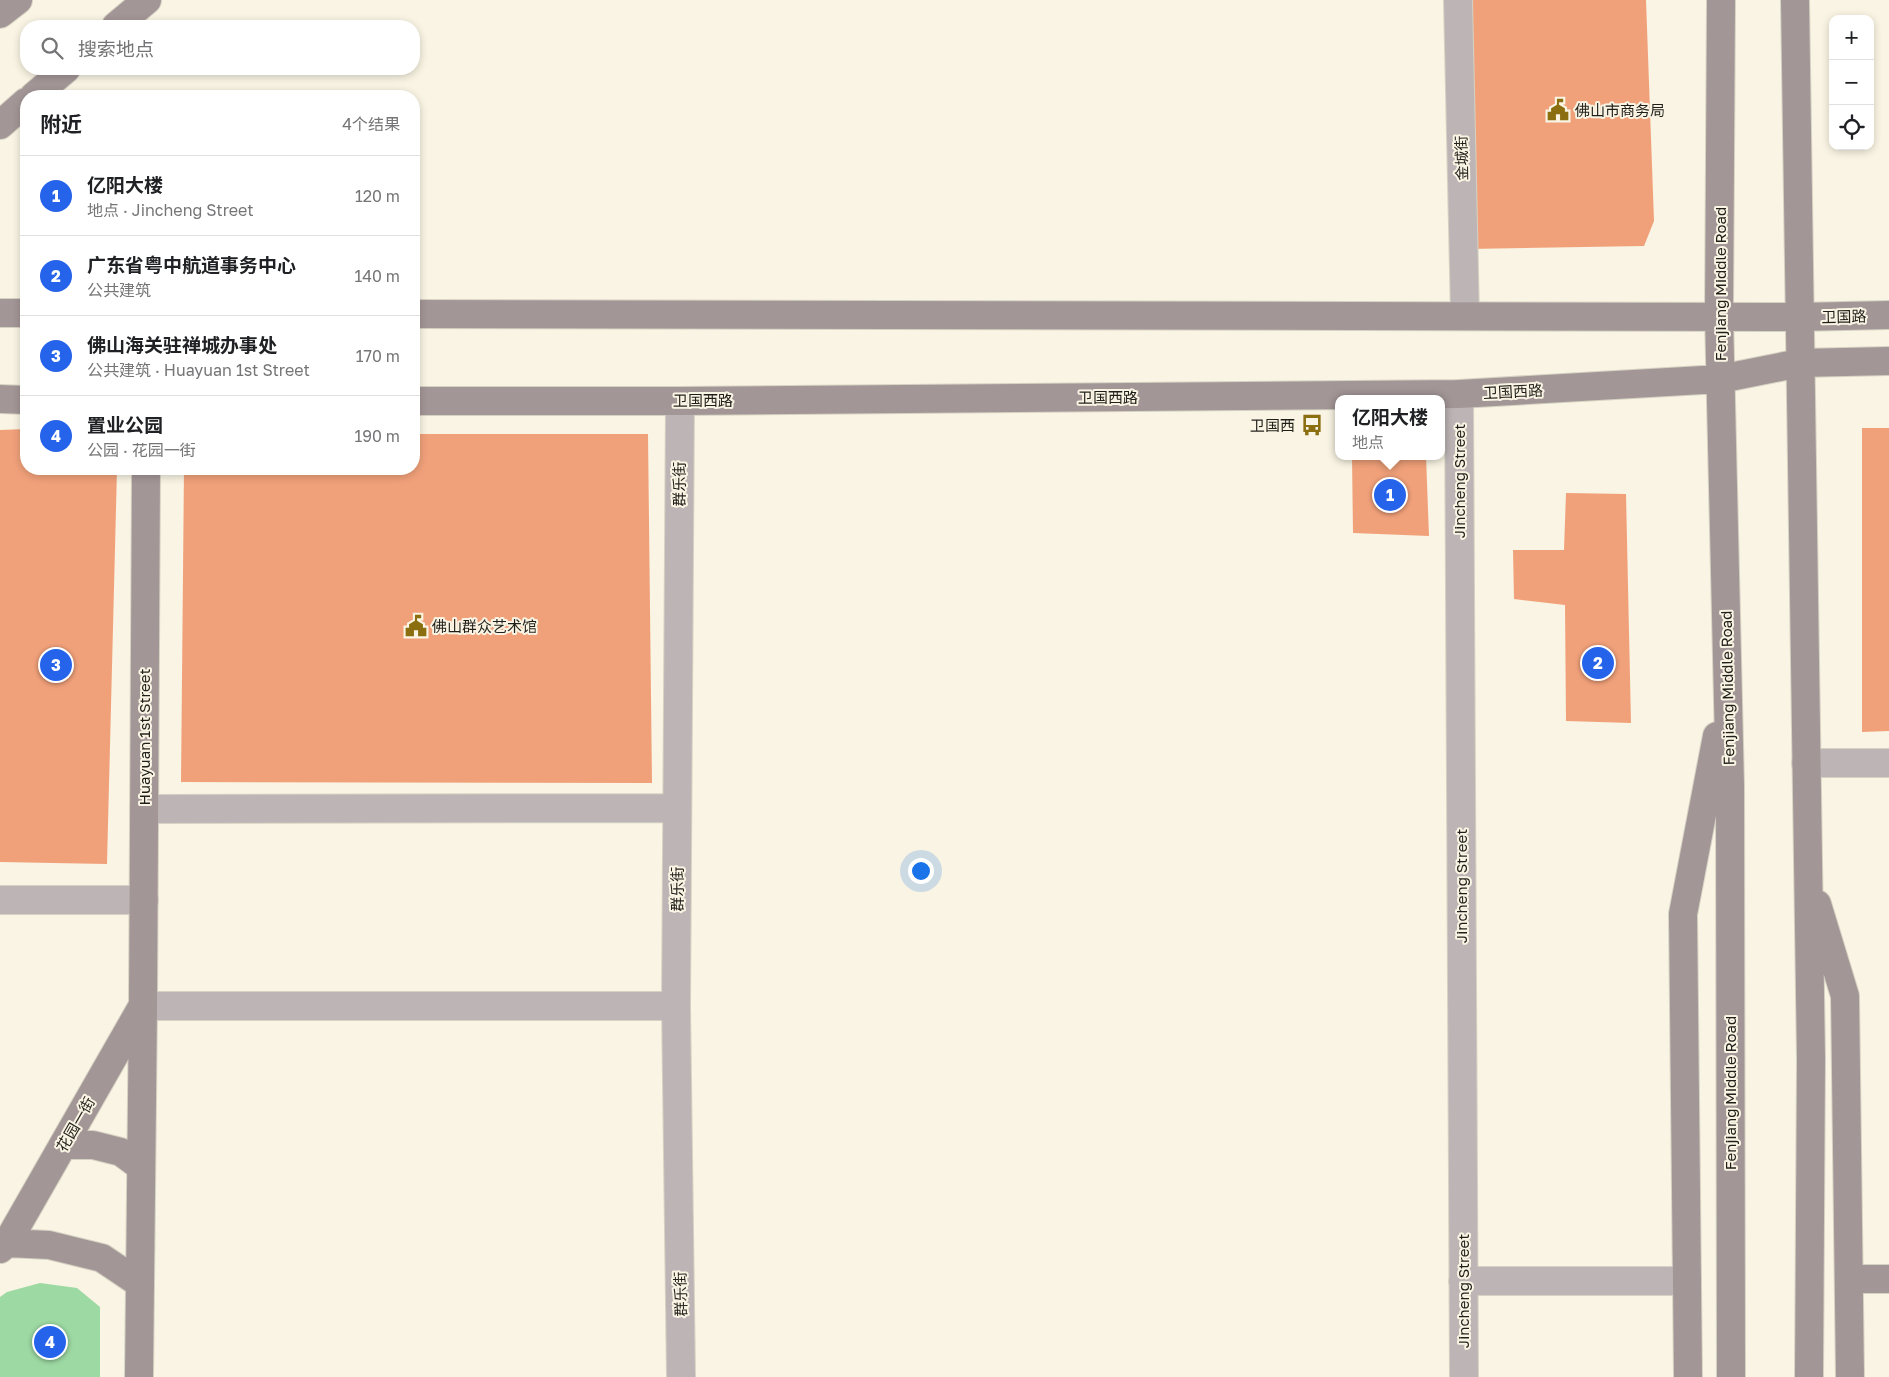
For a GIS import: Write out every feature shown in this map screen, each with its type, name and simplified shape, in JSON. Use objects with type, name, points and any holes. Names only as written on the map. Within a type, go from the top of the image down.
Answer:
[{"type":"main road","points":[[0,14],[18,0]]},
{"type":"main road","points":[[123,20],[147,0]]},
{"type":"main road","points":[[1705,0],[1720,110]]},
{"type":"main road","name":"Fenjiang Middle Road","points":[[1721,0],[1719,316],[1730,786],[1731,1377]]},
{"type":"main road","points":[[1795,0],[1811,1058],[1809,1377]]},
{"type":"main road","points":[[41,90],[59,75]]},
{"type":"main road","points":[[0,125],[20,107]]},
{"type":"main road","points":[[0,313],[20,313]]},
{"type":"main road","points":[[420,314],[1799,317]]},
{"type":"main road","name":"卫国路","points":[[1799,317],[1889,315]]},
{"type":"main road","name":"卫国西路","points":[[1348,395],[1459,394],[1720,379],[1800,363],[1889,361]]},
{"type":"main road","name":"卫国西路","points":[[420,401],[680,401],[1335,395]]},
{"type":"main road","points":[[0,399],[20,400]]},
{"type":"main road","name":"Huayuan 1st Street","points":[[139,1377],[146,475]]},
{"type":"main road","points":[[1688,1377],[1683,914],[1727,683]]},
{"type":"main road","points":[[1808,874],[1845,996],[1850,1377]]},
{"type":"main road","name":"花园一街","points":[[3,1246],[143,1006]]},
{"type":"main road","points":[[63,1145],[93,1145],[121,1152],[140,1166]]},
{"type":"main road","name":"花园一街","points":[[3,1246],[49,1245],[102,1258],[139,1283]]},
{"type":"main road","points":[[1849,1279],[1889,1279]]},
{"type":"street","name":"金城街","points":[[1458,0],[1465,316]]},
{"type":"street","name":"Jincheng Street","points":[[1459,394],[1464,1377]]},
{"type":"street","name":"群乐街","points":[[680,401],[676,1006],[681,1377]]},
{"type":"street","points":[[1806,762],[1889,763]]},
{"type":"street","points":[[144,809],[677,808]]},
{"type":"street","points":[[0,900],[144,900]]},
{"type":"street","points":[[143,1006],[676,1006]]},
{"type":"street","points":[[1463,1281],[1688,1281]]},
{"type":"green space","points":[[40,1283],[77,1288],[100,1307],[100,1377],[0,1377],[0,1297],[7,1292]]},
{"type":"building","name":"佛山市商务局","points":[[1466,0],[1646,0],[1654,221],[1644,246],[1468,249]]},
{"type":"building","points":[[1862,428],[1889,428],[1889,731],[1862,732]]},
{"type":"building","points":[[20,429],[20,475],[117,475],[107,864],[0,862],[0,430]]},
{"type":"building","name":"佛山群众艺术馆","points":[[420,434],[648,434],[652,783],[181,782],[184,475],[420,475]]},
{"type":"building","points":[[1352,460],[1426,460],[1429,536],[1353,533]]},
{"type":"building","points":[[1566,493],[1626,494],[1631,723],[1566,721],[1565,605],[1514,599],[1513,550],[1564,550]]},
{"type":"place","name":"佛山市商务局","points":[[1558,110]]},
{"type":"place","name":"卫国西","points":[[1312,425]]},
{"type":"place","name":"亿阳大楼","points":[[1390,495]]},
{"type":"place","name":"佛山群众艺术馆","points":[[416,626]]},
{"type":"place","name":"广东省粤中航道事务中心","points":[[1598,663]]},
{"type":"place","name":"佛山海关驻禅城办事处","points":[[56,665]]},
{"type":"place","name":"置业公园","points":[[50,1342]]}]
